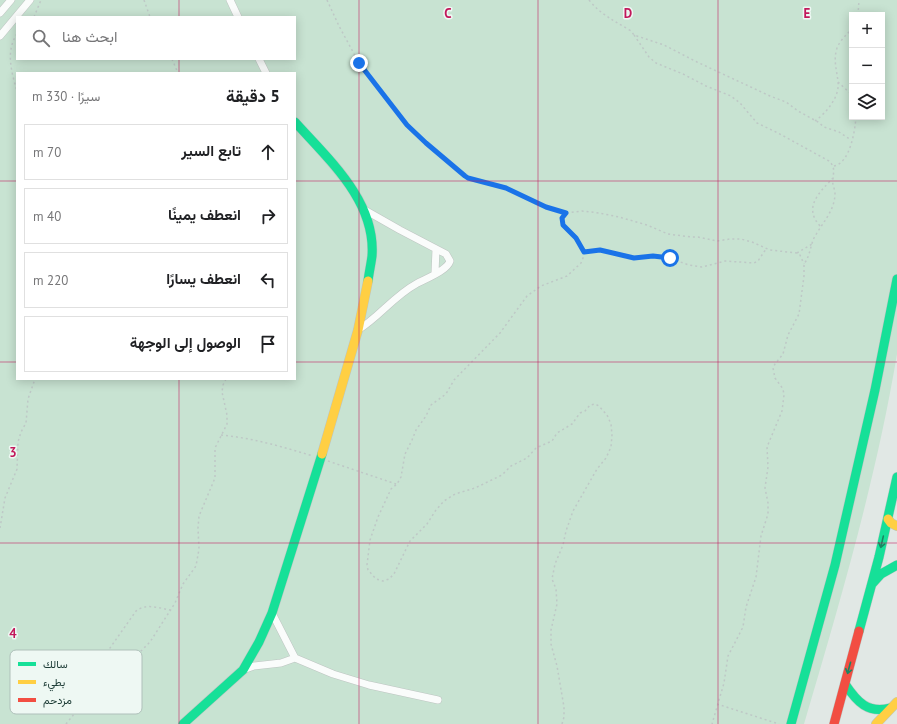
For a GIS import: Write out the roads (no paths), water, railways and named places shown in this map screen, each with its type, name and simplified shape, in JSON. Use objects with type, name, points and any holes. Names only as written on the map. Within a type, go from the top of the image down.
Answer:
[{"type":"street","points":[[0,13],[10,0]]},
{"type":"street","points":[[17,16],[30,0]]},
{"type":"street","points":[[230,0],[238,16]]},
{"type":"street","points":[[0,36],[16,17]]},
{"type":"street","points":[[260,60],[266,72]]},
{"type":"street","points":[[183,724],[243,670],[259,642],[272,613],[358,330],[366,291],[372,256],[369,225],[363,209],[349,183],[296,123]]},
{"type":"street","points":[[358,330],[407,290],[446,268],[450,261],[446,254],[363,209]]},
{"type":"street","points":[[435,273],[436,249]]},
{"type":"street","points":[[791,724],[835,565],[875,390],[897,279]]},
{"type":"street","points":[[834,724],[888,519],[897,477]]},
{"type":"street","points":[[888,519],[891,523],[897,526]]},
{"type":"street","points":[[871,585],[882,574],[897,564]]},
{"type":"street","points":[[272,613],[295,658]]},
{"type":"street","points":[[243,670],[254,666],[281,662],[295,658],[333,674],[369,685],[438,700]]},
{"type":"street","points":[[845,684],[853,695],[867,708],[876,710],[894,705]]},
{"type":"street","points":[[876,724],[894,705]]}]
